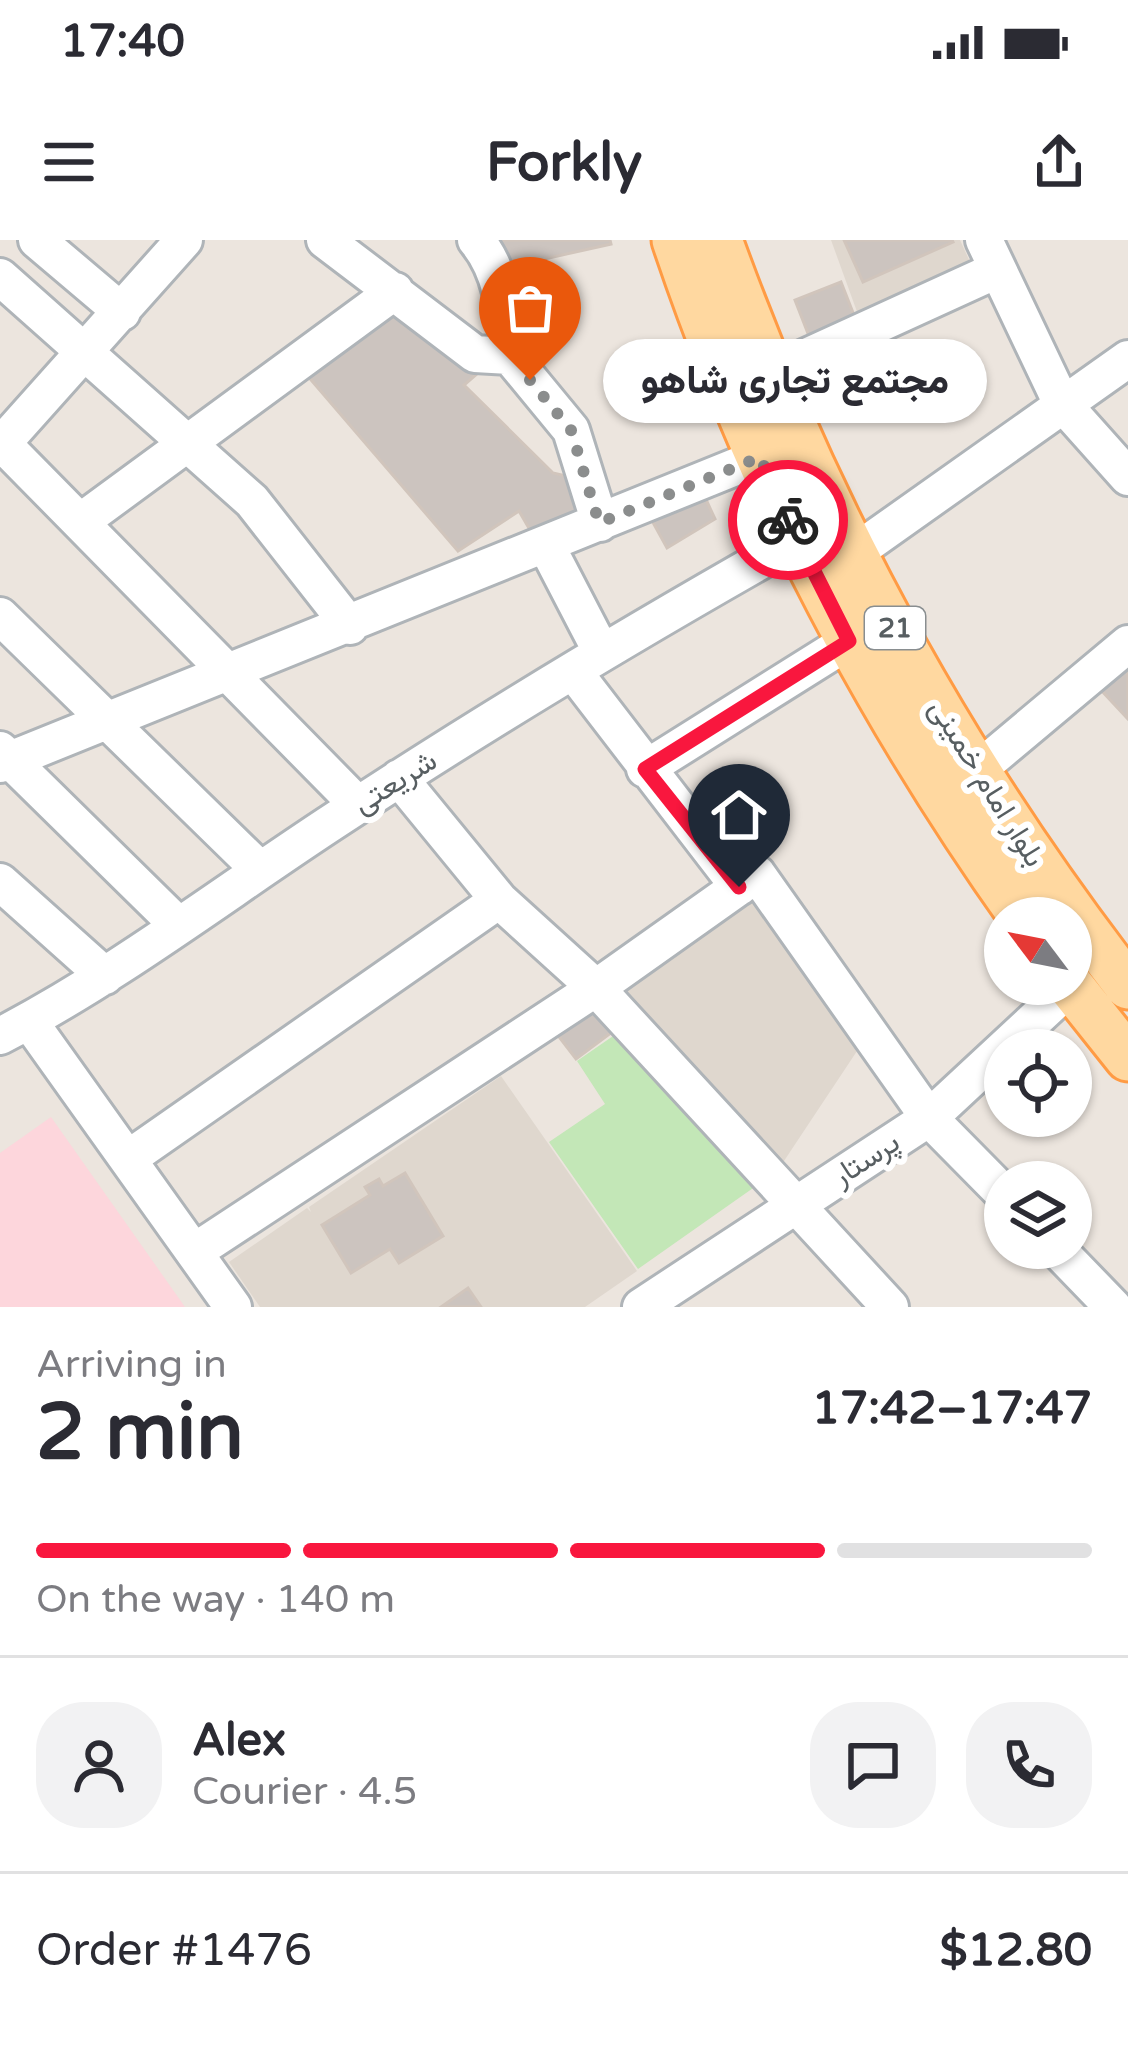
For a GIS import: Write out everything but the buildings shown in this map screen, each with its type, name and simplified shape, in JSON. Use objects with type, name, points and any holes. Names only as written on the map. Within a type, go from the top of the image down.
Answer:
[{"type":"main road","name":"بلوار امام خمینی","points":[[675,240],[797,540],[927,775],[1009,897]]},
{"type":"main road","name":"بلوار امام خمینی","points":[[718,240],[767,375],[854,553],[974,773],[1128,986]]},
{"type":"main road","points":[[1086,1005],[1128,1058]]},
{"type":"street","points":[[37,240],[122,312]]},
{"type":"street","points":[[326,240],[475,354],[510,356]]},
{"type":"street","points":[[476,240],[489,255],[505,305],[510,356],[571,430],[599,523]]},
{"type":"street","points":[[181,241],[88,351],[1,443],[83,520],[358,805]]},
{"type":"street","points":[[767,375],[991,255],[1061,402],[1128,477]]},
{"type":"street","points":[[0,277],[252,501],[350,626]]},
{"type":"street","points":[[83,520],[395,291]]},
{"type":"street","points":[[854,553],[1061,402],[1128,359]]},
{"type":"street","points":[[179,926],[3,758],[232,674],[760,457]]},
{"type":"street","name":"شریعتی","points":[[14,1029],[105,976],[399,778],[587,661],[797,540]]},
{"type":"street","points":[[546,545],[587,661],[645,769],[739,887]]},
{"type":"street","points":[[0,616],[260,870]]},
{"type":"street","points":[[645,769],[849,641]]},
{"type":"street","points":[[974,773],[1128,644]]},
{"type":"street","points":[[399,778],[500,901],[596,988],[890,1307]]},
{"type":"street","points":[[194,1252],[596,988],[757,874],[929,1118],[984,1174]]},
{"type":"street","points":[[0,882],[105,976]]},
{"type":"street","points":[[130,1158],[500,901]]},
{"type":"street","name":"پرستار","points":[[641,1307],[692,1293],[798,1204],[929,1118],[1049,1005]]},
{"type":"street","points":[[14,1029],[130,1158],[233,1307]]},
{"type":"street","points":[[1076,1269],[1113,1307]]},
{"type":"shaded area","points":[[831,240],[960,240],[970,262],[966,273],[860,320]]},
{"type":"shaded area","points":[[757,897],[859,1048],[780,1167],[622,994]]},
{"type":"shaded area","points":[[501,1076],[637,1271],[585,1307],[260,1307],[229,1262],[307,1208],[311,1212],[309,1207]]},
{"type":"shaded area","points":[[51,1117],[185,1307],[0,1307],[0,1153]]},
{"type":"green space","points":[[616,1034],[756,1186],[638,1269],[549,1142],[605,1104],[577,1061]]},
{"type":"way so far","points":[[530,380],[571,430],[599,523],[760,457],[788,520]]},
{"type":"place","name":"مجتمع تجاری شاهو","points":[[530,380]]},
{"type":"route","points":[[739,887],[645,769],[849,641],[788,520]]}]
